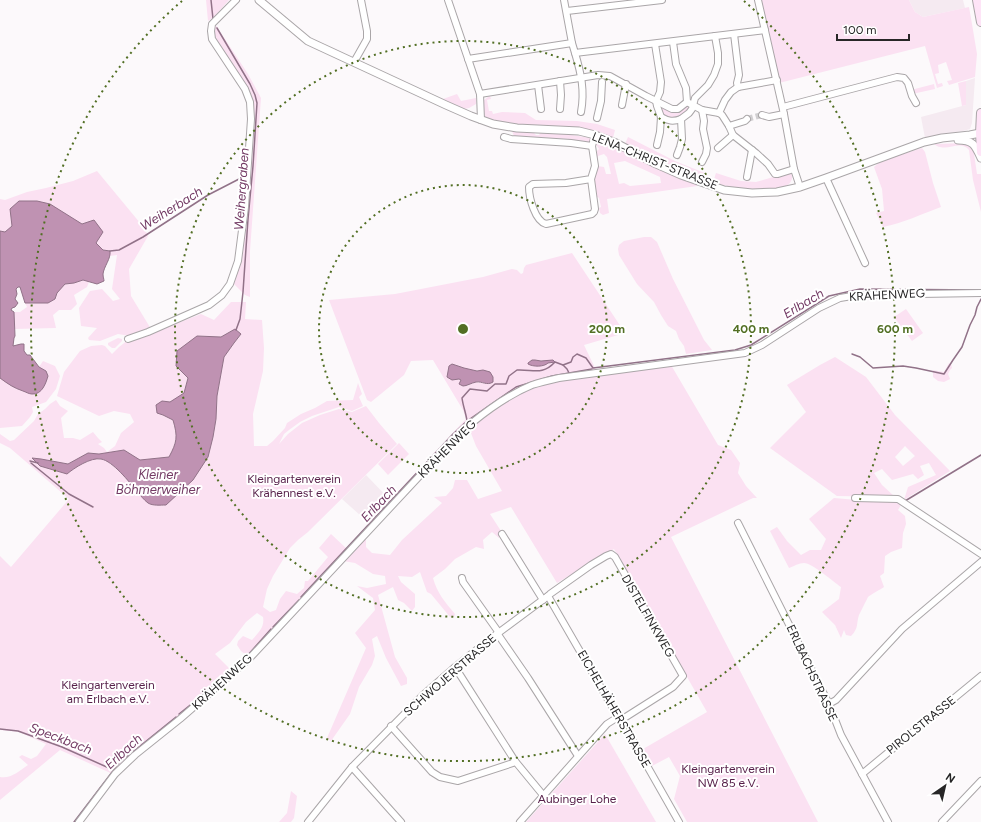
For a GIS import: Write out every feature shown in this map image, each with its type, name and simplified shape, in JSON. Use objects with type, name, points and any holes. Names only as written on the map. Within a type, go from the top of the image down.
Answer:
[{"type":"main road","points":[[977,0],[981,22]]},
{"type":"main road","points":[[981,113],[981,152]]},
{"type":"street","points":[[128,339],[209,306],[222,296],[230,284],[238,261],[245,200],[251,118],[250,102],[245,89],[212,39],[211,31],[212,24],[236,0]]},
{"type":"street","name":"LENA-CHRIST-STRASSE","points":[[259,0],[308,41],[481,120],[492,124],[517,128],[579,131],[616,143],[681,175],[724,190],[752,193],[777,192],[800,187],[922,143],[980,132]]},
{"type":"street","points":[[354,62],[366,39],[367,31],[361,0]]},
{"type":"street","points":[[448,0],[480,94],[481,120]]},
{"type":"street","points":[[564,0],[572,43],[582,78],[583,96],[581,112]]},
{"type":"street","points":[[567,11],[662,0]]},
{"type":"street","points":[[758,0],[777,80],[794,168],[800,187]]},
{"type":"street","points":[[575,53],[765,30]]},
{"type":"street","points":[[734,34],[739,76],[737,83],[738,87]]},
{"type":"street","points":[[480,94],[598,75],[610,76],[672,109],[678,109],[690,104],[708,85],[714,75],[718,64],[715,36]]},
{"type":"street","points":[[661,118],[668,121],[676,121],[689,113],[690,104],[686,88],[676,64],[674,42]]},
{"type":"street","points":[[468,59],[572,43]]},
{"type":"street","points":[[655,44],[661,82],[660,92],[656,101]]},
{"type":"street","points":[[590,76],[602,82],[610,76]]},
{"type":"street","points":[[762,115],[769,117],[783,111],[897,77],[904,78],[908,83],[916,103]]},
{"type":"street","points":[[719,113],[725,100],[731,92],[738,87],[777,80]]},
{"type":"street","points":[[560,81],[560,108]]},
{"type":"street","name":"LENA-CHRIST-STRASSE","points":[[597,118],[601,101],[602,82]]},
{"type":"street","points":[[622,105],[626,84]]},
{"type":"street","points":[[538,85],[541,109]]},
{"type":"street","name":"LENA-CHRIST-STRASSE","points":[[656,101],[661,118],[657,145]]},
{"type":"street","points":[[690,104],[702,110],[719,113],[725,117],[733,135],[768,164],[775,174],[794,168]]},
{"type":"street","name":"LENA-CHRIST-STRASSE","points":[[702,110],[704,120],[703,129],[707,148],[702,162]]},
{"type":"street","name":"LENA-CHRIST-STRASSE","points":[[677,155],[682,139],[681,119]]},
{"type":"street","points":[[729,126],[747,119]]},
{"type":"street","points":[[718,148],[733,135]]},
{"type":"street","points":[[591,179],[566,183],[531,185],[529,190],[531,202],[541,221],[546,224],[592,214],[594,212],[595,209],[591,179],[595,166],[592,146],[595,136]]},
{"type":"street","points":[[504,137],[511,139],[572,143],[592,146]]},
{"type":"street","points":[[934,140],[966,140],[974,144],[981,158]]},
{"type":"street","points":[[747,177],[752,150]]},
{"type":"street","points":[[826,178],[865,263]]},
{"type":"street","name":"KRÄHENWEG","points":[[78,822],[115,774],[135,755],[180,719],[248,660],[455,438],[479,418],[517,392],[532,385],[559,378],[745,353],[762,345],[819,308],[840,298],[858,294],[981,293]]},
{"type":"street","points":[[855,498],[898,499],[981,554]]},
{"type":"street","name":"ERLBACHSTRASSE","points":[[738,523],[829,704],[841,736],[888,822]]},
{"type":"street","name":"EICHELHÄHERSTRASSE","points":[[502,534],[545,598],[619,719],[679,822]]},
{"type":"street","name":"SCHWOJERSTRASSE","points":[[308,822],[352,767],[422,695],[498,633],[559,587],[601,559],[610,554],[614,556]]},
{"type":"street","name":"DISTELFINKWEG","points":[[614,556],[683,676],[673,687],[619,719]]},
{"type":"street","points":[[829,704],[836,700],[902,629],[981,562]]},
{"type":"street","points":[[462,578],[463,582],[528,678],[578,756]]},
{"type":"street","points":[[455,667],[515,761],[543,795]]},
{"type":"street","name":"PIROLSTRASSE","points":[[862,774],[981,676]]},
{"type":"street","points":[[520,822],[607,724],[619,719]]},
{"type":"street","points":[[391,726],[432,772],[448,780],[458,781],[513,763],[515,761]]},
{"type":"street","points":[[352,767],[401,822]]},
{"type":"street","points":[[942,822],[981,781]]},
{"type":"shaded area","points":[[909,0],[963,0],[965,8],[923,17],[915,12]]},
{"type":"shaded area","points":[[975,78],[972,123],[970,129],[925,138],[921,117],[966,105],[966,81]]},
{"type":"shaded area","points":[[366,475],[390,500],[369,523],[342,499]]},
{"type":"green space","points":[[206,0],[229,0],[214,17],[208,21]]},
{"type":"green space","points":[[761,0],[909,0],[915,12],[923,17],[969,7],[977,54],[975,77],[949,85],[947,81],[952,80],[946,62],[938,65],[939,73],[935,74],[938,84],[942,83],[943,86],[937,88],[925,46],[779,83]]},
{"type":"green space","points":[[215,24],[248,74],[261,98],[250,251],[250,297],[245,295],[233,283],[240,263],[250,97],[214,39],[212,27]]},
{"type":"green space","points":[[966,81],[966,105],[962,106],[958,83]]},
{"type":"green space","points":[[934,84],[935,89],[912,94],[911,90]]},
{"type":"green space","points":[[457,94],[461,101],[476,98],[476,104],[464,109],[443,99]]},
{"type":"green space","points":[[490,96],[491,99],[487,100],[489,111],[492,111],[493,114],[502,112],[525,113],[536,120],[577,121],[597,124],[615,130],[613,138],[579,128],[511,124],[488,120],[485,118],[484,105],[482,105],[485,99]]},
{"type":"green space","points":[[689,105],[690,108],[676,120],[662,117],[658,106],[684,108]]},
{"type":"green space","points":[[512,131],[533,132],[536,135],[539,135],[541,132],[559,133],[591,138],[590,143],[569,139],[514,136]]},
{"type":"green space","points":[[628,137],[675,161],[707,174],[705,180],[625,144]]},
{"type":"green space","points":[[599,139],[696,183],[697,186],[607,199],[609,213],[603,215],[600,213],[599,208],[601,207],[599,198],[596,196],[593,181],[597,166],[604,167],[606,174],[611,174],[607,157],[604,154],[598,156],[597,164],[595,153],[599,149],[595,143]],"holes":[[[625,161],[660,177],[661,183],[630,186],[624,183],[619,184],[614,163]]]},
{"type":"green space","points":[[965,143],[973,147],[977,174],[981,174],[981,212],[973,180],[969,150],[966,147],[959,145],[944,148],[938,147],[934,144]]},
{"type":"green space","points":[[922,148],[925,152],[941,207],[905,221],[883,227],[876,213],[884,211],[882,189],[874,167],[881,161]]},
{"type":"green space","points":[[97,171],[145,229],[148,236],[129,269],[131,296],[151,329],[130,336],[118,334],[100,341],[89,340],[88,338],[97,328],[81,326],[79,308],[90,291],[102,289],[113,301],[120,299],[112,289],[117,255],[110,256],[110,251],[103,250],[82,224],[50,205],[12,226],[5,232],[0,231],[0,199],[5,200],[27,192],[73,181]]},
{"type":"green space","points":[[791,172],[792,179],[788,185],[777,189],[743,189],[713,182],[716,173],[741,181],[756,182]]},
{"type":"green space","points":[[651,237],[657,242],[673,279],[704,340],[712,350],[686,354],[684,346],[676,331],[668,326],[654,302],[637,284],[619,255],[619,245],[624,241]]},
{"type":"green space","points":[[572,253],[625,333],[584,345],[596,370],[550,377],[518,388],[467,423],[469,428],[518,393],[547,382],[671,365],[718,445],[731,450],[740,463],[738,473],[746,486],[757,498],[753,498],[671,537],[818,822],[687,822],[674,799],[680,776],[669,757],[652,766],[643,749],[707,712],[614,549],[557,583],[511,507],[490,514],[501,531],[499,538],[492,532],[483,540],[484,549],[476,547],[455,559],[433,578],[439,593],[455,614],[454,617],[450,617],[431,594],[427,592],[420,572],[412,577],[398,576],[401,582],[415,594],[415,607],[412,611],[404,603],[398,600],[393,587],[378,595],[395,657],[407,678],[407,684],[401,686],[386,658],[377,636],[372,639],[375,656],[372,665],[359,687],[350,714],[331,741],[327,738],[366,648],[355,633],[375,610],[373,598],[357,586],[367,588],[386,584],[385,576],[373,574],[355,563],[343,561],[239,673],[234,675],[132,760],[117,776],[60,750],[0,800],[0,777],[11,776],[28,765],[19,757],[22,755],[31,759],[37,756],[46,744],[19,732],[0,730],[0,556],[11,567],[69,499],[10,448],[0,443],[0,434],[10,441],[14,440],[34,421],[38,414],[56,400],[60,406],[68,411],[61,418],[64,438],[80,440],[93,432],[102,442],[98,444],[107,452],[115,446],[121,433],[134,422],[130,414],[114,411],[99,416],[57,396],[64,372],[80,351],[91,346],[102,345],[105,346],[112,354],[128,340],[132,341],[201,314],[214,320],[231,302],[246,302],[245,319],[262,320],[264,348],[263,371],[253,414],[254,446],[267,446],[285,428],[287,423],[327,401],[353,400],[358,383],[362,394],[359,397],[363,406],[352,411],[339,407],[312,416],[300,422],[284,434],[279,444],[288,434],[302,423],[320,415],[339,409],[352,412],[366,406],[397,444],[290,548],[267,589],[263,607],[270,612],[276,610],[280,599],[286,591],[297,594],[304,588],[305,581],[308,581],[328,557],[319,548],[331,534],[347,549],[369,523],[466,419],[463,410],[433,360],[411,361],[404,375],[371,402],[367,400],[329,300],[395,294],[483,277],[512,269],[517,270],[521,274],[523,273],[526,265]],"holes":[[[235,329],[241,335],[224,357],[217,396],[216,419],[208,457],[148,503],[119,471],[101,459],[88,461],[67,474],[40,466],[33,458],[68,464],[88,453],[99,454],[124,450],[140,460],[169,457],[176,439],[175,426],[173,420],[157,413],[184,393],[188,378],[176,366],[197,336],[221,337]],[[532,360],[546,361],[543,366],[528,363]],[[452,364],[471,370],[483,370],[490,384],[475,382],[467,386],[459,379]],[[469,428],[476,446],[502,491],[478,499],[467,480],[455,480],[453,488],[446,496],[434,497],[442,503],[402,540],[390,555],[372,553],[366,547],[366,535],[457,438]],[[257,613],[263,617],[262,627],[252,640],[243,636],[238,641],[237,645],[248,657],[233,672],[215,654],[230,643],[246,622]]]},
{"type":"green space","points":[[83,280],[89,282],[87,287],[74,295],[77,304],[71,310],[59,310],[53,315],[56,328],[15,329],[14,312],[20,312],[27,307],[25,303],[48,303],[55,299],[57,293],[65,284]]},
{"type":"green space","points":[[906,309],[923,333],[912,341],[894,317]]},
{"type":"green space","points":[[118,338],[122,339],[122,341],[115,348],[108,345],[108,343]]},
{"type":"green space","points":[[835,357],[866,377],[895,415],[950,471],[904,500],[908,487],[936,475],[929,463],[920,466],[924,475],[918,479],[913,474],[892,480],[882,469],[874,473],[882,485],[895,497],[837,496],[770,448],[806,412],[787,385]],"holes":[[[905,446],[915,456],[903,466],[895,457]]]},
{"type":"green space","points":[[43,361],[55,366],[60,376],[56,389],[46,402],[32,407],[33,412],[22,426],[0,428],[0,378],[21,390],[33,393],[38,392],[42,389],[45,380],[46,371],[39,367]]},
{"type":"green space","points":[[949,363],[951,364],[952,368],[948,374],[950,379],[944,382],[938,381],[933,377],[933,370],[944,372]]},
{"type":"green space","points":[[399,443],[409,454],[388,475],[378,464]]},
{"type":"green space","points":[[834,498],[857,500],[892,500],[902,503],[898,510],[905,516],[906,524],[903,533],[902,548],[885,556],[884,573],[880,576],[884,587],[868,597],[859,615],[854,633],[851,636],[846,635],[844,630],[841,638],[835,625],[822,612],[839,599],[841,587],[808,564],[804,563],[789,568],[770,531],[777,527],[787,541],[801,555],[810,550],[821,550],[826,539],[809,519]]},
{"type":"green space","name":"Aubinger Lohe","points":[[605,734],[656,822],[526,822]]},
{"type":"green space","points":[[291,791],[297,796],[294,818],[291,822],[279,822],[287,813]]},
{"type":"water","points":[[19,201],[37,201],[50,204],[82,224],[94,220],[103,232],[96,243],[103,250],[110,251],[103,274],[104,281],[97,284],[83,280],[65,284],[57,293],[55,299],[48,303],[25,303],[20,287],[16,289],[17,294],[15,299],[18,303],[11,310],[14,312],[15,336],[13,346],[24,344],[24,351],[27,355],[30,355],[39,367],[46,371],[48,376],[41,391],[35,394],[30,394],[17,389],[0,378],[0,231],[5,232],[12,226],[10,209]]},
{"type":"water","name":"Kleiner Böhmerweiher","points":[[235,329],[241,334],[224,357],[217,396],[216,419],[208,457],[193,480],[166,505],[154,505],[148,503],[120,472],[111,464],[101,459],[88,461],[67,474],[40,466],[32,458],[68,464],[88,453],[99,454],[124,450],[140,460],[169,457],[176,439],[175,426],[173,420],[157,413],[156,405],[162,401],[170,402],[184,393],[188,378],[176,366],[177,351],[197,336],[221,337]]},
{"type":"water","points":[[532,360],[553,360],[555,362],[535,366],[528,364]]},
{"type":"water","points":[[452,364],[477,371],[483,370],[490,372],[493,377],[493,382],[489,384],[476,382],[463,386],[459,384],[461,380],[452,380],[447,377],[449,366]]},
{"type":"waterway","name":"Weihergraben","points":[[211,0],[213,19]]},
{"type":"waterway","name":"Weihergraben","points":[[217,28],[250,84],[257,103],[243,292],[240,319],[236,330]]},
{"type":"waterway","name":"Weiherbach","points":[[110,251],[119,250],[143,237],[208,195],[241,178]]},
{"type":"waterway","name":"Erlbach","points":[[301,597],[453,434],[467,421],[462,398],[470,389],[487,391],[495,384],[506,384],[509,376],[517,370],[537,371],[546,369],[555,362],[563,365],[571,362],[573,357],[577,354],[586,358],[593,368],[735,350],[751,345],[829,296],[860,289],[981,290]]},
{"type":"waterway","points":[[852,354],[860,357],[873,368],[903,366],[944,374],[962,347],[981,299]]},
{"type":"waterway","name":"Erlbach","points":[[563,365],[569,373]]},
{"type":"waterway","name":"Erlbach","points":[[467,421],[516,387],[552,376],[592,369]]},
{"type":"waterway","points":[[905,501],[981,455]]},
{"type":"waterway","points":[[30,461],[38,463]]},
{"type":"waterway","points":[[31,463],[69,494],[93,507]]},
{"type":"waterway","name":"Erlbach","points":[[273,627],[299,600]]},
{"type":"waterway","name":"Erlbach","points":[[247,656],[271,629]]},
{"type":"waterway","name":"Erlbach","points":[[240,663],[244,659]]},
{"type":"waterway","name":"Erlbach","points":[[179,714],[209,690]]},
{"type":"waterway","name":"Erlbach","points":[[74,822],[119,763],[176,717]]},
{"type":"waterway","name":"Speckbach","points":[[0,729],[18,731],[62,747],[109,768],[115,768]]},
{"type":"tunnel","points":[[747,119],[762,115]]},
{"type":"park label","name":"Kleingartenverein Krähennest e.V.","points":[[294,486]]},
{"type":"park label","name":"Kleingartenverein am Erlbach e.V.","points":[[108,692]]},
{"type":"park label","name":"Kleingartenverein NW 85 e.V.","points":[[728,776]]}]
